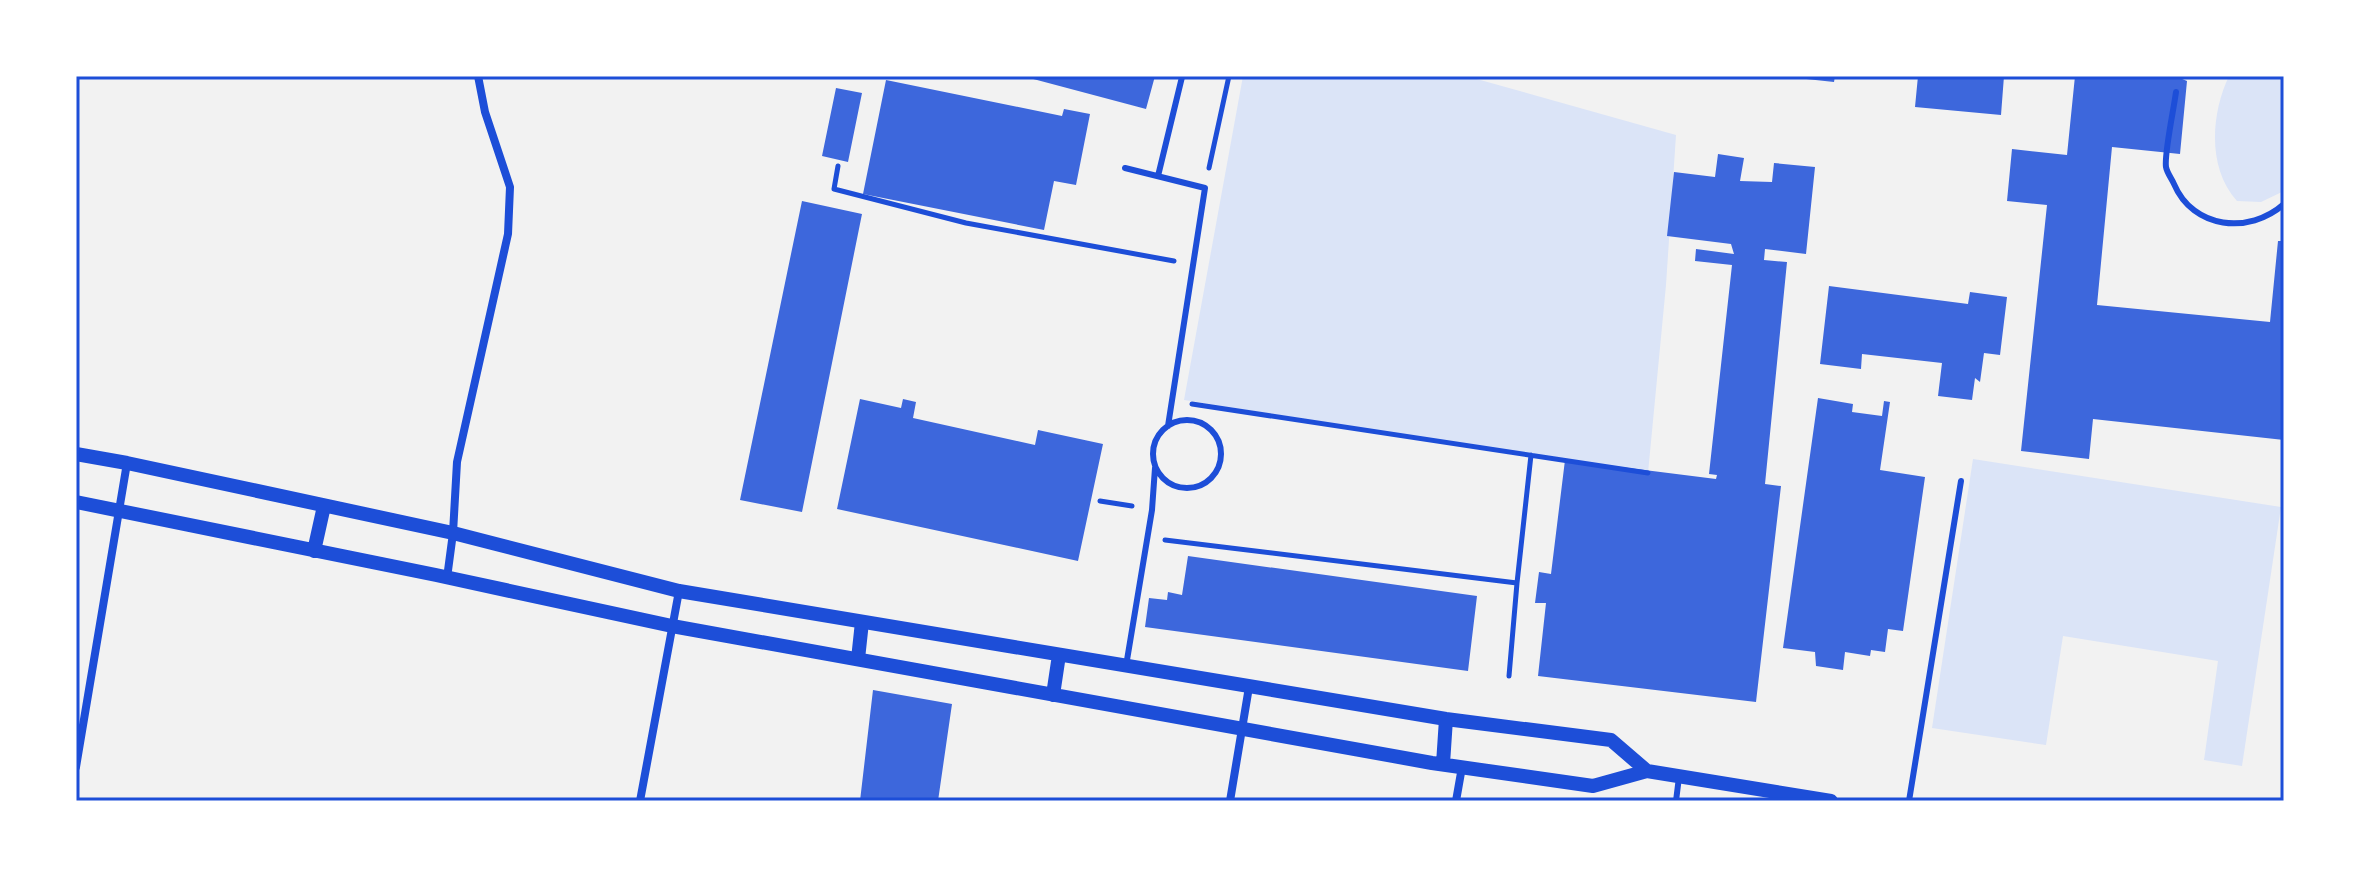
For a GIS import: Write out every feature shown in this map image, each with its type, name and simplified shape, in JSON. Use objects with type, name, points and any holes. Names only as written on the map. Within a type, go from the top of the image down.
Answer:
[{"type":"street","points":[[447,579],[457,462],[508,234],[510,187],[485,112],[478,76]]},
{"type":"street","points":[[76,454],[453,533],[679,591],[1446,719],[1611,740],[1647,771]]},
{"type":"street","points":[[76,767],[127,463]]},
{"type":"street","points":[[76,502],[672,626],[1443,764],[1593,786],[1647,771],[1831,801]]},
{"type":"street","points":[[314,551],[324,506]]},
{"type":"street","points":[[640,801],[679,591]]},
{"type":"street","points":[[858,659],[862,622]]},
{"type":"street","points":[[1053,695],[1059,655]]},
{"type":"street","points":[[1230,801],[1249,687]]},
{"type":"street","points":[[1443,764],[1446,719]]},
{"type":"street","points":[[1456,801],[1462,767]]},
{"type":"lane","points":[[1158,176],[1182,77]]},
{"type":"lane","points":[[2176,92],[2166,166],[2179,196],[2198,216],[2228,224],[2251,222],[2271,216],[2284,204]]},
{"type":"lane","points":[[1125,168],[1205,188],[1168,426]]},
{"type":"lane","points":[[1126,666],[1152,510],[1154,444],[1159,433],[1168,426],[1190,420],[1210,429],[1220,447],[1218,468],[1205,484],[1194,488],[1171,485],[1155,468]]},
{"type":"lane","points":[[1909,801],[1961,481]]},
{"type":"lane","points":[[1676,801],[1679,777]]},
{"type":"path","points":[[1205,188],[1229,76]]},
{"type":"path","points":[[838,166],[834,189],[966,223],[1194,265]]},
{"type":"path","points":[[1171,401],[1648,473]]},
{"type":"path","points":[[1509,676],[1531,455]]},
{"type":"path","points":[[1100,501],[1152,510]]},
{"type":"path","points":[[1148,538],[1517,583]]},
{"type":"shaded area","points":[[1243,76],[1466,76],[1676,135],[1666,285],[1648,473],[1184,400]]},
{"type":"shaded area","points":[[2229,76],[2284,76],[2284,191],[2261,202],[2237,201],[2221,173],[2215,140],[2216,124],[2218,107]]},
{"type":"shaded area","points":[[1973,459],[2281,507],[2242,766],[2204,760],[2218,661],[2063,636],[2046,745],[1932,728]]},
{"type":"building","points":[[1022,76],[1155,76],[1146,109]]},
{"type":"building","points":[[1797,76],[1835,76],[1834,82]]},
{"type":"building","points":[[1918,76],[2004,76],[2001,115],[1915,107]]},
{"type":"building","points":[[2075,76],[2175,76],[2187,81],[2180,154],[2112,147],[2097,305],[2270,322],[2278,241],[2284,241],[2284,440],[2093,419],[2089,459],[2021,451],[2047,205],[2007,201],[2012,149],[2067,155]]},
{"type":"building","points":[[886,80],[1062,116],[1064,109],[1090,114],[1076,185],[1054,181],[1044,230],[863,194]]},
{"type":"building","points":[[836,88],[862,93],[848,162],[822,156]]},
{"type":"building","points":[[1718,154],[1744,158],[1740,181],[1772,182],[1774,163],[1815,167],[1806,254],[1765,249],[1764,260],[1787,262],[1765,484],[1781,486],[1756,702],[1538,676],[1546,603],[1535,603],[1539,572],[1551,574],[1565,460],[1716,479],[1717,475],[1709,474],[1732,265],[1695,261],[1696,249],[1734,254],[1731,244],[1667,236],[1674,172],[1715,177]]},
{"type":"building","points":[[802,201],[862,214],[802,512],[740,500]]},
{"type":"building","points":[[1829,286],[1968,304],[1970,292],[2007,297],[2000,355],[1984,353],[1980,382],[1975,378],[1972,400],[1938,396],[1942,363],[1862,354],[1861,369],[1820,364]]},
{"type":"building","points":[[1818,398],[1853,404],[1852,412],[1882,416],[1884,401],[1890,402],[1880,470],[1925,477],[1903,631],[1888,629],[1885,652],[1871,650],[1870,656],[1845,652],[1843,670],[1816,666],[1815,652],[1783,648]]},
{"type":"building","points":[[860,399],[901,408],[903,399],[916,402],[913,418],[1035,445],[1038,430],[1103,444],[1078,561],[837,509]]},
{"type":"building","points":[[1188,556],[1477,596],[1468,671],[1145,627],[1149,598],[1167,600],[1168,592],[1182,595]]},
{"type":"building","points":[[873,690],[952,704],[938,801],[860,801]]}]
